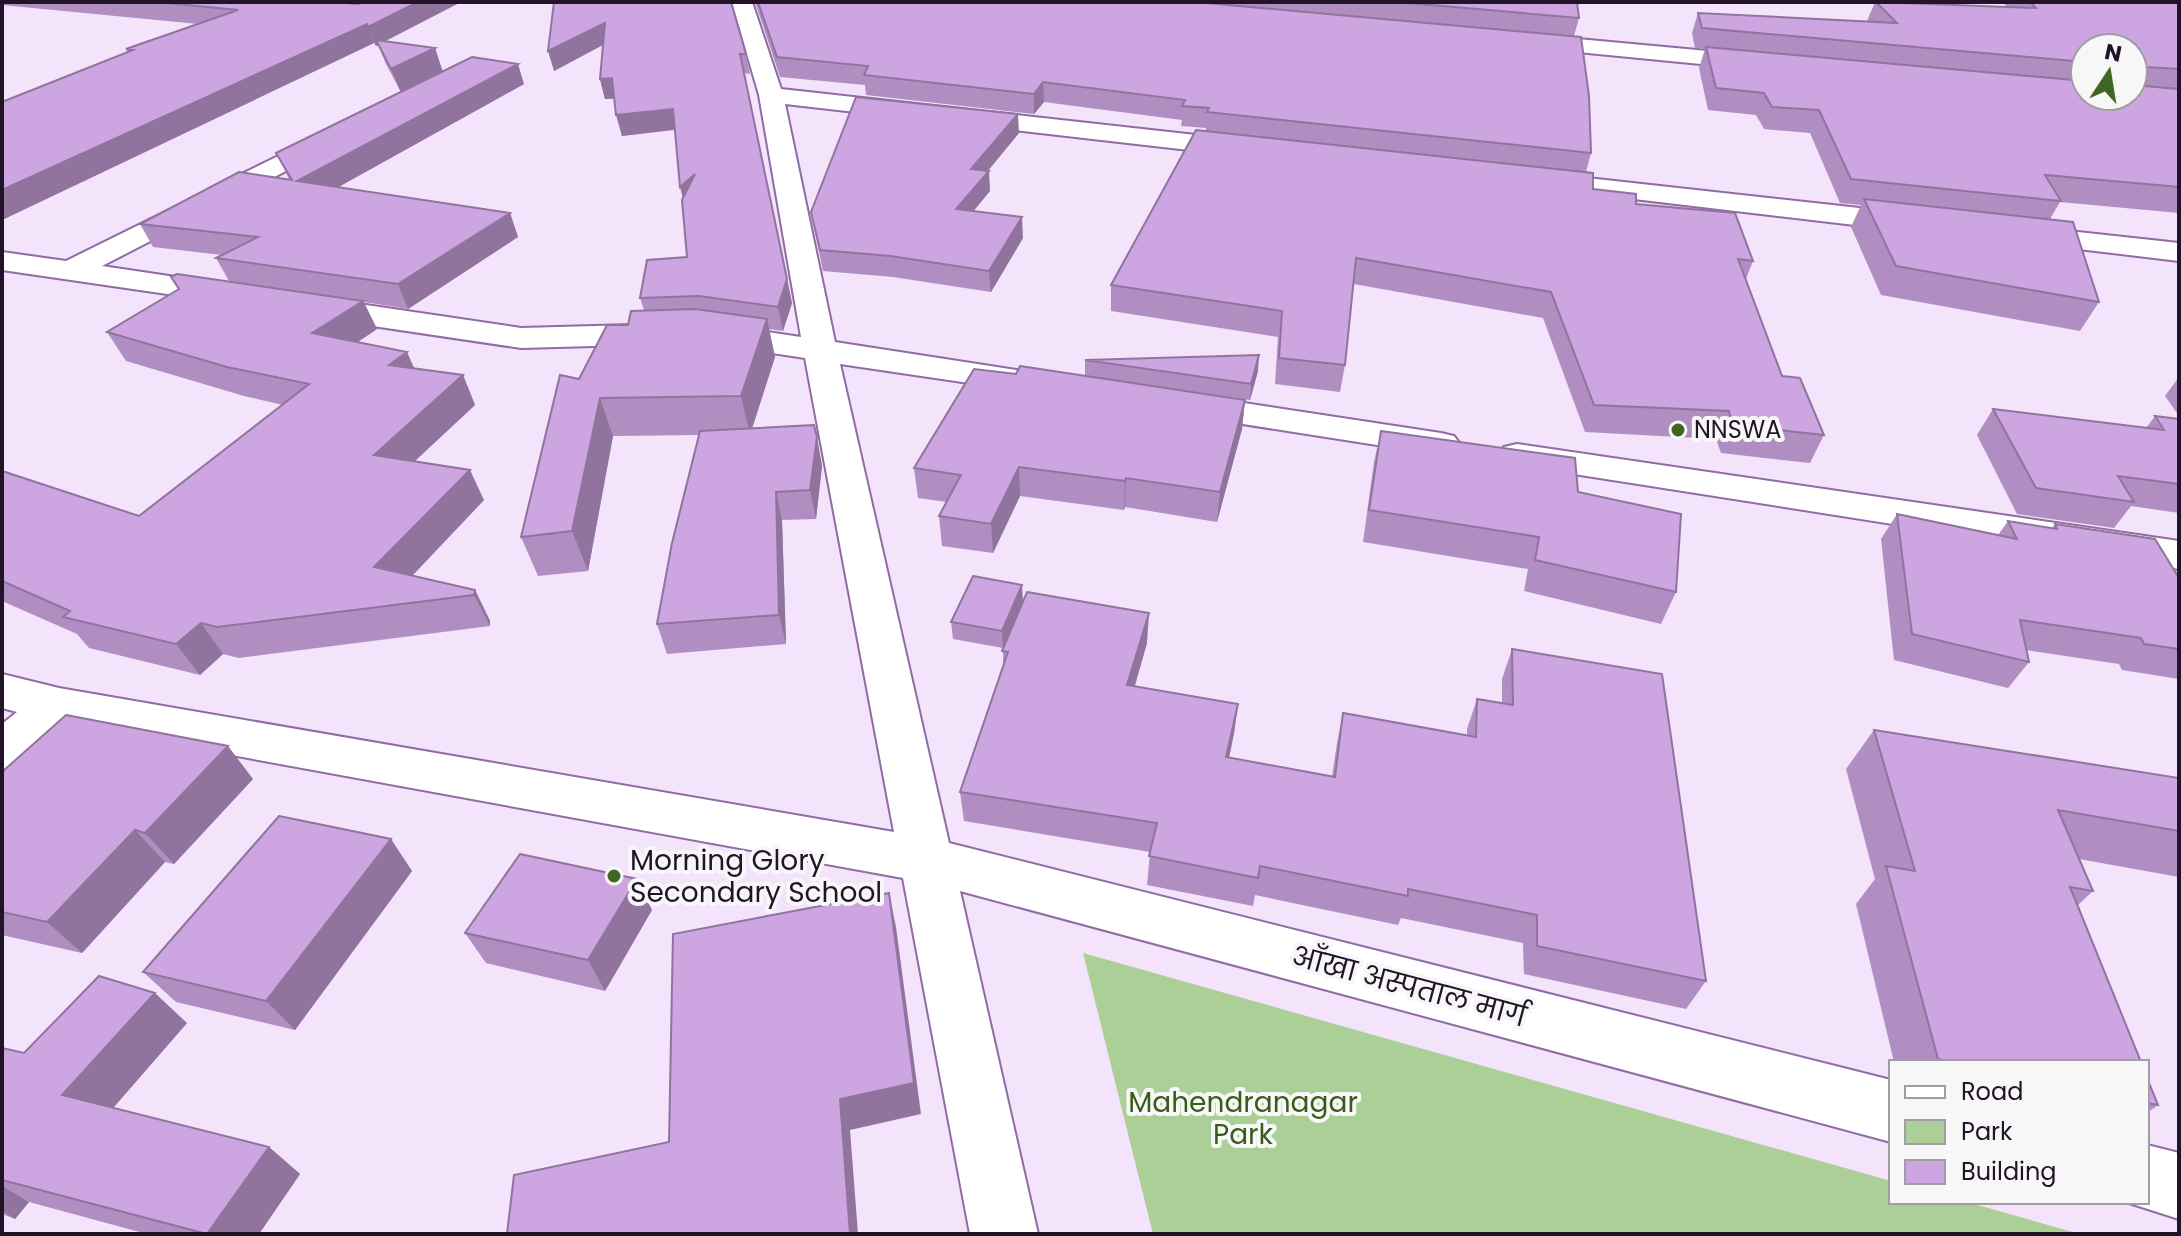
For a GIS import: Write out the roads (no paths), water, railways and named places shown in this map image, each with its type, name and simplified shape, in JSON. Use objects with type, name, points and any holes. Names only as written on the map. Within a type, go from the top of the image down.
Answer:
[{"type":"street","points":[[742,2],[771,95],[820,350],[1004,1234]]},
{"type":"street","points":[[1500,39],[1788,66]]},
{"type":"street","points":[[771,95],[1277,152]]},
{"type":"street","points":[[70,271],[352,127]]},
{"type":"street","points":[[1514,178],[1942,226]]},
{"type":"street","points":[[1989,231],[2179,252]]},
{"type":"street","points":[[2,261],[521,338],[705,333],[1057,386]]},
{"type":"street","points":[[1152,400],[2179,555]]},
{"type":"street","name":"आँखा अस्पताल मार्ग","points":[[2,691],[59,706],[927,860],[1889,1110]]},
{"type":"street","points":[[2,751],[59,706]]},
{"type":"street","points":[[2149,1178],[2179,1186]]},
{"type":"place","name":"NNSWA","points":[[1678,430]]},
{"type":"place","name":"Morning Glory Secondary School","points":[[614,876]]},
{"type":"park label","name":"Mahendranagar Park","points":[[1243,1118]]}]
